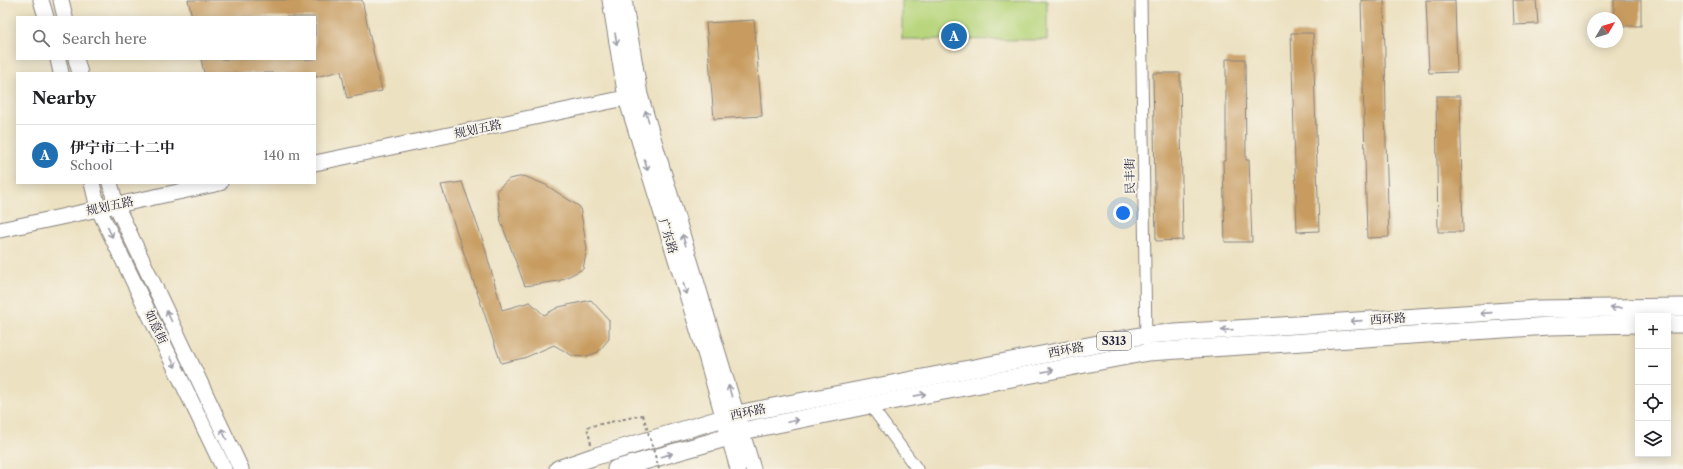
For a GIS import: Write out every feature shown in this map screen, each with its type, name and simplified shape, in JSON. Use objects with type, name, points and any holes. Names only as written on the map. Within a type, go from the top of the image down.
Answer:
[{"type":"main road","name":"西环路","points":[[558,469],[593,456],[730,415],[1146,335],[1539,309],[1683,307]]},
{"type":"main road","name":"西环路","points":[[616,469],[736,434],[870,405],[1148,352],[1549,326],[1635,324]]},
{"type":"main road","points":[[1671,324],[1683,324]]},
{"type":"street","points":[[41,0],[46,16]]},
{"type":"street","points":[[60,0],[65,16]]},
{"type":"street","name":"广东路","points":[[610,0],[626,98],[736,434],[753,469]]},
{"type":"street","name":"广东路","points":[[624,0],[640,95],[730,415]]},
{"type":"street","name":"民丰街","points":[[1141,0],[1146,335],[1148,352]]},
{"type":"street","points":[[58,60],[61,72]]},
{"type":"street","points":[[76,60],[80,72]]},
{"type":"street","name":"规划五路","points":[[316,163],[640,95]]},
{"type":"street","name":"如意街","points":[[92,184],[98,208],[224,469]]},
{"type":"street","name":"如意街","points":[[110,184],[116,205],[241,469]]},
{"type":"street","name":"规划五路","points":[[0,230],[215,184]]},
{"type":"street","points":[[870,405],[917,469]]},
{"type":"street","name":"广东路","points":[[736,434],[738,469]]},
{"type":"path","points":[[587,427],[643,415],[659,469]]},
{"type":"green space","points":[[902,0],[1047,0],[1047,40],[902,39]]},
{"type":"building","points":[[188,0],[362,0],[382,91],[347,98],[341,71],[316,77],[316,72],[204,72],[201,60],[316,60],[316,16],[192,16]]},
{"type":"building","points":[[1361,0],[1384,0],[1385,112],[1389,237],[1367,238]]},
{"type":"building","points":[[1426,0],[1455,0],[1457,72],[1429,73]]},
{"type":"building","points":[[1513,0],[1536,0],[1538,24],[1514,25]]},
{"type":"building","points":[[1614,0],[1641,0],[1641,26],[1623,26],[1623,12],[1614,12]]},
{"type":"building","points":[[754,20],[762,116],[714,119],[706,23]]},
{"type":"building","points":[[1291,33],[1313,33],[1319,231],[1297,232]]},
{"type":"building","points":[[1226,59],[1245,59],[1246,160],[1249,160],[1252,242],[1225,242],[1223,161],[1226,161]]},
{"type":"building","points":[[1153,73],[1180,73],[1183,240],[1156,241]]},
{"type":"building","points":[[1436,96],[1460,96],[1463,232],[1438,232]]},
{"type":"building","points":[[524,176],[546,185],[580,207],[587,249],[583,269],[559,281],[525,286],[501,222],[497,190],[509,179]]},
{"type":"building","points":[[462,182],[483,241],[502,310],[530,302],[544,315],[559,307],[591,300],[609,320],[609,339],[598,352],[584,357],[573,356],[554,345],[524,358],[501,363],[441,185]]},
{"type":"place","name":"伊宁市二十二中","points":[[954,36]]}]
